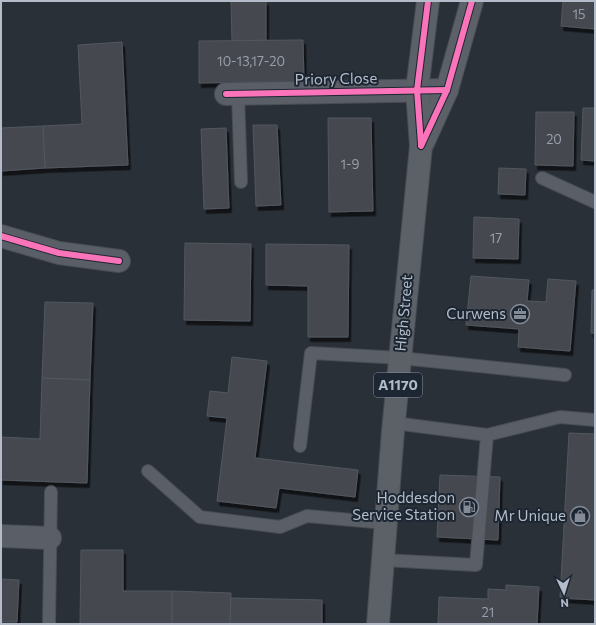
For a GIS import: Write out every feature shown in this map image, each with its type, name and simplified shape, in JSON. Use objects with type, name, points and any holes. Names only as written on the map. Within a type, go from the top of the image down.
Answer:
[{"type":"main road","name":"High Street","points":[[378,624],[394,423],[421,146],[417,90],[428,1]]},
{"type":"main road","name":"High Street","points":[[421,146],[447,90],[472,1]]},
{"type":"street","name":"Priory Close","points":[[232,94],[447,90]]},
{"type":"street","points":[[1,236],[59,253],[119,261]]},
{"type":"street","points":[[1,536],[50,538]]},
{"type":"lane","points":[[232,94],[241,182]]},
{"type":"lane","points":[[542,178],[595,202]]},
{"type":"lane","points":[[300,446],[311,353],[400,358],[565,375]]},
{"type":"lane","points":[[394,423],[487,434],[560,417],[595,420]]},
{"type":"lane","points":[[383,560],[476,565],[487,434]]},
{"type":"lane","points":[[148,471],[200,517],[280,527],[307,516],[386,523]]},
{"type":"lane","points":[[49,624],[51,492]]},
{"type":"building","points":[[231,1],[266,1],[266,40],[232,41]]},
{"type":"building","points":[[563,1],[595,1],[595,29],[561,26]]},
{"type":"building","points":[[303,40],[304,81],[199,83],[199,41]]},
{"type":"building","points":[[122,42],[128,165],[45,168],[43,126],[82,124],[78,45]]},
{"type":"building","points":[[583,108],[595,108],[595,161],[581,160]]},
{"type":"building","points":[[536,112],[574,112],[573,166],[535,165]]},
{"type":"building","points":[[328,118],[371,118],[373,211],[329,212]]},
{"type":"building","points":[[253,125],[277,125],[281,205],[256,206]]},
{"type":"building","points":[[43,126],[45,168],[1,171],[1,128]]},
{"type":"building","points":[[226,128],[229,208],[204,209],[201,129]]},
{"type":"building","points":[[499,168],[526,169],[525,195],[498,194]]},
{"type":"building","points":[[474,217],[519,219],[518,259],[473,258]]},
{"type":"building","points":[[185,243],[251,244],[250,321],[184,320]]},
{"type":"building","points":[[266,244],[349,245],[348,337],[308,337],[308,286],[266,285]]},
{"type":"building","name":"Curwens","points":[[471,276],[529,280],[527,301],[546,302],[548,279],[576,281],[570,351],[518,347],[519,329],[466,325]]},
{"type":"building","points":[[592,290],[595,290],[595,333],[591,333]]},
{"type":"building","points":[[45,302],[93,303],[90,380],[42,378]]},
{"type":"building","points":[[232,357],[267,361],[255,458],[358,470],[355,497],[279,488],[276,508],[217,501],[227,418],[207,416],[210,391],[228,393]]},
{"type":"building","points":[[42,378],[90,380],[87,483],[1,480],[1,437],[40,439]]},
{"type":"building","name":"Mr Unique","points":[[569,433],[595,434],[595,600],[560,598]]},
{"type":"building","name":"Hoddesdon Service Station","points":[[440,475],[500,477],[498,540],[437,537]]},
{"type":"building","points":[[81,550],[123,550],[123,591],[172,591],[172,624],[80,624]]},
{"type":"building","points":[[1,579],[19,580],[17,622],[1,622]]},
{"type":"building","points":[[506,585],[539,587],[537,624],[438,624],[439,597],[488,599],[488,589],[506,590]]},
{"type":"building","points":[[172,591],[231,593],[230,624],[172,624]]},
{"type":"building","points":[[231,598],[322,600],[322,624],[230,624]]},
{"type":"cycle path","points":[[421,144],[417,90],[428,1]]},
{"type":"cycle path","points":[[421,146],[447,90],[472,1]]},
{"type":"cycle path","points":[[226,94],[447,90]]},
{"type":"cycle path","points":[[1,236],[59,253],[119,261]]},
{"type":"place","name":"Curwens","points":[[520,314]]},
{"type":"place","name":"Hoddesdon Service Station","points":[[469,507]]},
{"type":"place","name":"Mr Unique","points":[[580,516]]}]
